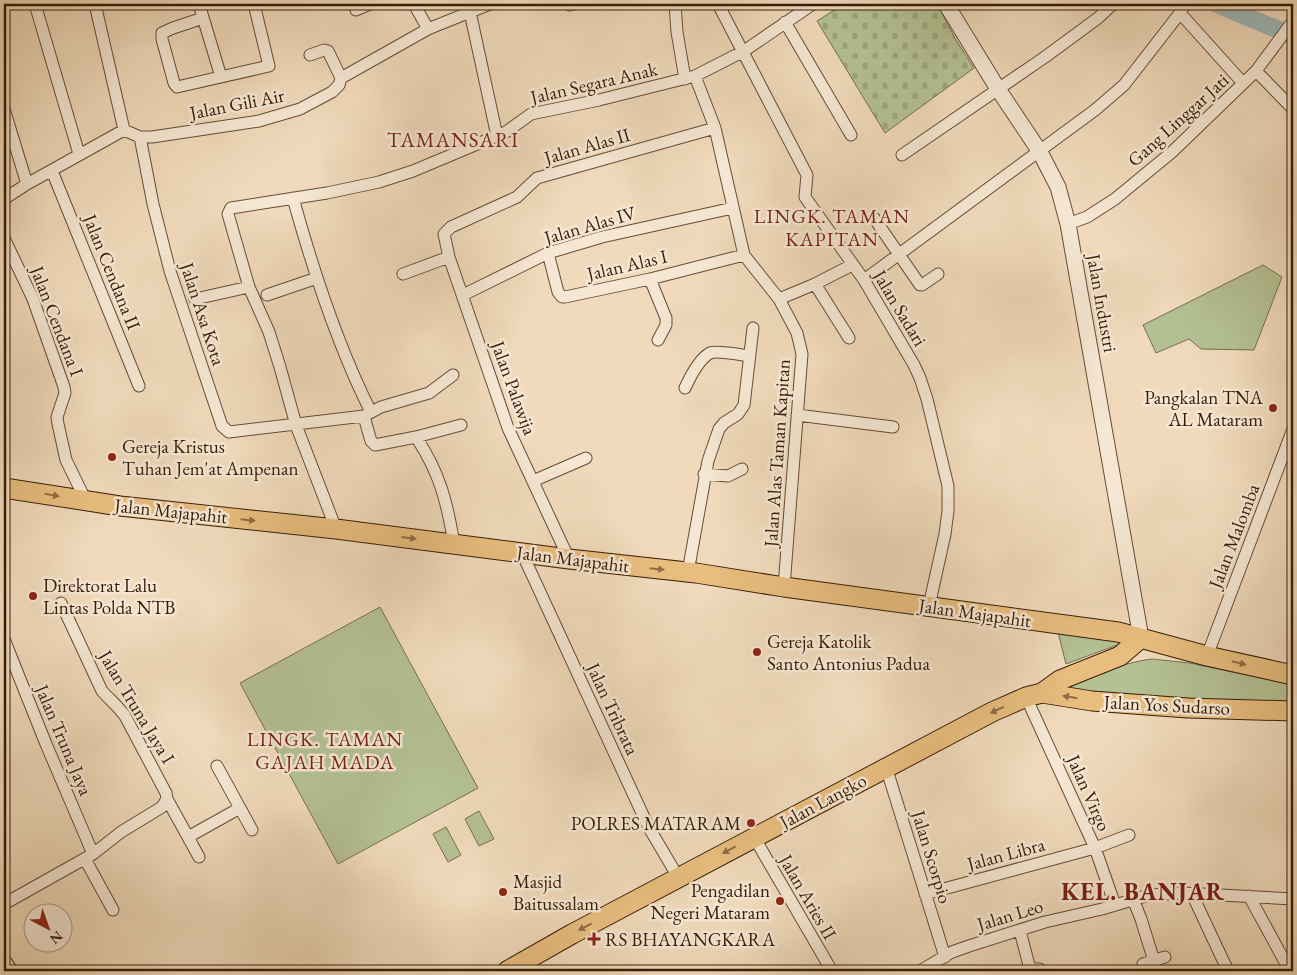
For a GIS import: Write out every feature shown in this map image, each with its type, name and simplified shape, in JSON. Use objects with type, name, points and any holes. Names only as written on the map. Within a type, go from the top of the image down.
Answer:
[{"type":"main road","name":"Jalan Majapahit","points":[[4,488],[86,501],[688,572],[784,587],[1118,632],[1142,638]]},
{"type":"main road","points":[[1142,638],[1207,656],[1293,675]]},
{"type":"main road","name":"Jalan Langko","points":[[507,971],[532,966],[572,934],[678,877],[992,712],[1034,695],[1060,680],[1120,656],[1142,638]]},
{"type":"main road","name":"Jalan Yos Sudarso","points":[[1034,695],[1178,707],[1293,710]]},
{"type":"main road","points":[[4,963],[9,971]]},
{"type":"street","points":[[35,4],[79,154]]},
{"type":"street","points":[[95,4],[124,130]]},
{"type":"street","points":[[199,4],[221,77]]},
{"type":"street","points":[[203,18],[173,28],[162,34],[174,83],[177,87],[269,66],[254,4]]},
{"type":"street","points":[[356,10],[370,4]]},
{"type":"street","points":[[414,4],[428,29]]},
{"type":"street","name":"Jalan Gili Air","points":[[140,137],[152,137],[259,121],[300,109],[332,92],[339,85],[341,78],[428,29],[490,4]]},
{"type":"street","name":"Jalan Alas Taman Kapitan","points":[[674,4],[676,32],[690,78],[716,128],[744,255],[779,299],[797,333],[801,348],[784,587]]},
{"type":"street","name":"Jalan Sadari","points":[[719,4],[807,175],[805,197],[864,280],[920,378],[948,486],[948,511],[945,534],[929,606]]},
{"type":"street","name":"Jalan Segara Anak","points":[[249,288],[228,214],[229,209],[232,207],[327,193],[379,182],[413,171],[511,130],[531,114],[690,78],[744,51],[813,4]]},
{"type":"street","name":"Jalan Industri","points":[[946,4],[998,89],[1040,152],[1058,187],[1068,224],[1142,638]]},
{"type":"street","points":[[902,155],[1045,57],[1114,4]]},
{"type":"street","points":[[864,280],[1080,122],[1124,85],[1182,8],[1243,84]]},
{"type":"street","points":[[470,12],[497,136]]},
{"type":"street","points":[[785,22],[851,135]]},
{"type":"street","name":"Gang Linggar Jati","points":[[1068,224],[1087,216],[1115,199],[1172,152],[1256,71],[1288,32]]},
{"type":"street","points":[[310,55],[324,50],[328,51],[341,78]]},
{"type":"street","points":[[1256,71],[1293,110]]},
{"type":"street","points":[[4,109],[27,184]]},
{"type":"street","name":"Jalan Alas II","points":[[450,227],[517,197],[537,178],[716,128]]},
{"type":"street","points":[[4,199],[79,154],[124,130]]},
{"type":"street","points":[[124,130],[140,137]]},
{"type":"street","name":"Jalan Asa Kota","points":[[140,137],[153,204],[170,271],[222,426],[229,432],[366,416],[388,404],[429,393],[453,375]]},
{"type":"street","name":"Jalan Cendana II","points":[[52,171],[139,386]]},
{"type":"street","points":[[293,198],[317,278],[366,416],[371,441],[375,445],[461,425]]},
{"type":"street","name":"Jalan Alas IV","points":[[463,295],[548,253],[602,237],[733,208]]},
{"type":"street","points":[[874,218],[920,285],[938,274]]},
{"type":"street","name":"Jalan Palawija","points":[[450,227],[444,234],[449,257],[508,428],[569,559]]},
{"type":"street","name":"Jalan Cendana I","points":[[4,238],[33,299],[64,387],[65,393],[57,417],[58,424],[66,460],[86,501]]},
{"type":"street","name":"Jalan Alas I","points":[[548,253],[558,292],[562,297],[650,279],[744,255]]},
{"type":"street","points":[[403,274],[449,257]]},
{"type":"street","points":[[779,299],[815,284],[852,265]]},
{"type":"street","points":[[267,295],[317,278]]},
{"type":"street","points":[[650,279],[666,318],[666,325],[658,340]]},
{"type":"street","points":[[815,284],[849,338]]},
{"type":"street","points":[[195,299],[249,288],[269,332],[296,425],[336,529]]},
{"type":"street","points":[[688,572],[704,474],[720,429],[724,423],[738,414],[744,405],[753,328]]},
{"type":"street","points":[[684,388],[692,372],[710,353],[750,356]]},
{"type":"street","points":[[797,415],[894,427]]},
{"type":"street","name":"Jalan Malomba","points":[[1207,656],[1293,429]]},
{"type":"street","points":[[416,437],[428,454],[442,488],[454,544]]},
{"type":"street","points":[[533,481],[586,458]]},
{"type":"street","points":[[704,474],[728,476],[742,468]]},
{"type":"street","name":"Jalan Tribrata","points":[[522,553],[648,826],[678,877]]},
{"type":"street","name":"Jalan Truna Jaya I","points":[[61,603],[102,691],[117,704],[125,716],[199,857]]},
{"type":"street","name":"Jalan Truna Jaya","points":[[4,639],[89,856],[113,910]]},
{"type":"street","name":"Jalan Virgo","points":[[1034,695],[1095,848],[1115,905]]},
{"type":"street","points":[[217,766],[252,830]]},
{"type":"street","name":"Jalan Scorpio","points":[[886,767],[925,894],[943,963]]},
{"type":"street","points":[[4,904],[89,856],[121,832],[162,807],[167,799]]},
{"type":"street","points":[[188,837],[240,808]]},
{"type":"street","name":"Jalan Libra","points":[[925,894],[1095,848],[1129,836]]},
{"type":"street","name":"Jalan Aries II","points":[[754,837],[827,969]]},
{"type":"street","name":"Jalan Leo","points":[[920,971],[943,963],[969,946],[1045,922],[1159,894],[1293,899]]},
{"type":"street","points":[[1192,894],[1228,971]]},
{"type":"street","points":[[1249,896],[1290,971]]},
{"type":"street","points":[[1134,899],[1154,961]]},
{"type":"street","points":[[1020,931],[1030,969],[1040,969],[1042,971]]},
{"type":"green space","points":[[844,4],[937,4],[956,40],[974,68],[885,133],[817,21]]},
{"type":"green space","points":[[1263,265],[1282,277],[1254,350],[1201,349],[1189,339],[1156,353],[1143,325]]},
{"type":"green space","points":[[380,607],[478,788],[338,864],[240,683]]},
{"type":"green space","points":[[1058,632],[1128,641],[1066,664]]},
{"type":"green space","points":[[1152,659],[1190,663],[1293,685],[1293,703],[1169,700],[1069,689],[1073,684],[1112,669]]},
{"type":"green space","points":[[479,811],[494,839],[479,846],[465,819]]},
{"type":"green space","points":[[446,827],[461,855],[448,862],[433,834]]},
{"type":"waterway","points":[[1217,4],[1293,36]]},
{"type":"place","name":"Pangkalan TNA AL Mataram","points":[[1273,408]]},
{"type":"place","name":"Gereja Kristus Tuhan Jem'at Ampenan","points":[[112,457]]},
{"type":"place","name":"Direktorat Lalu Lintas Polda NTB","points":[[33,596]]},
{"type":"place","name":"Gereja Katolik Santo Antonius Padua","points":[[757,652]]},
{"type":"place","name":"POLRES MATARAM","points":[[751,823]]},
{"type":"place","name":"Masjid Baitussalam","points":[[503,892]]},
{"type":"place","name":"Pengadilan Negeri Mataram","points":[[780,901]]},
{"type":"place","name":"RS BHAYANGKARA","points":[[594,939]]},
{"type":"district","name":"TAMANSARI","points":[[453,139]]},
{"type":"district","name":"LINGK. TAMAN KAPITAN","points":[[832,228]]},
{"type":"district","name":"LINGK. TAMAN GAJAH MADA","points":[[325,750]]},
{"type":"district","name":"KEL. BANJAR","points":[[1143,891]]}]
